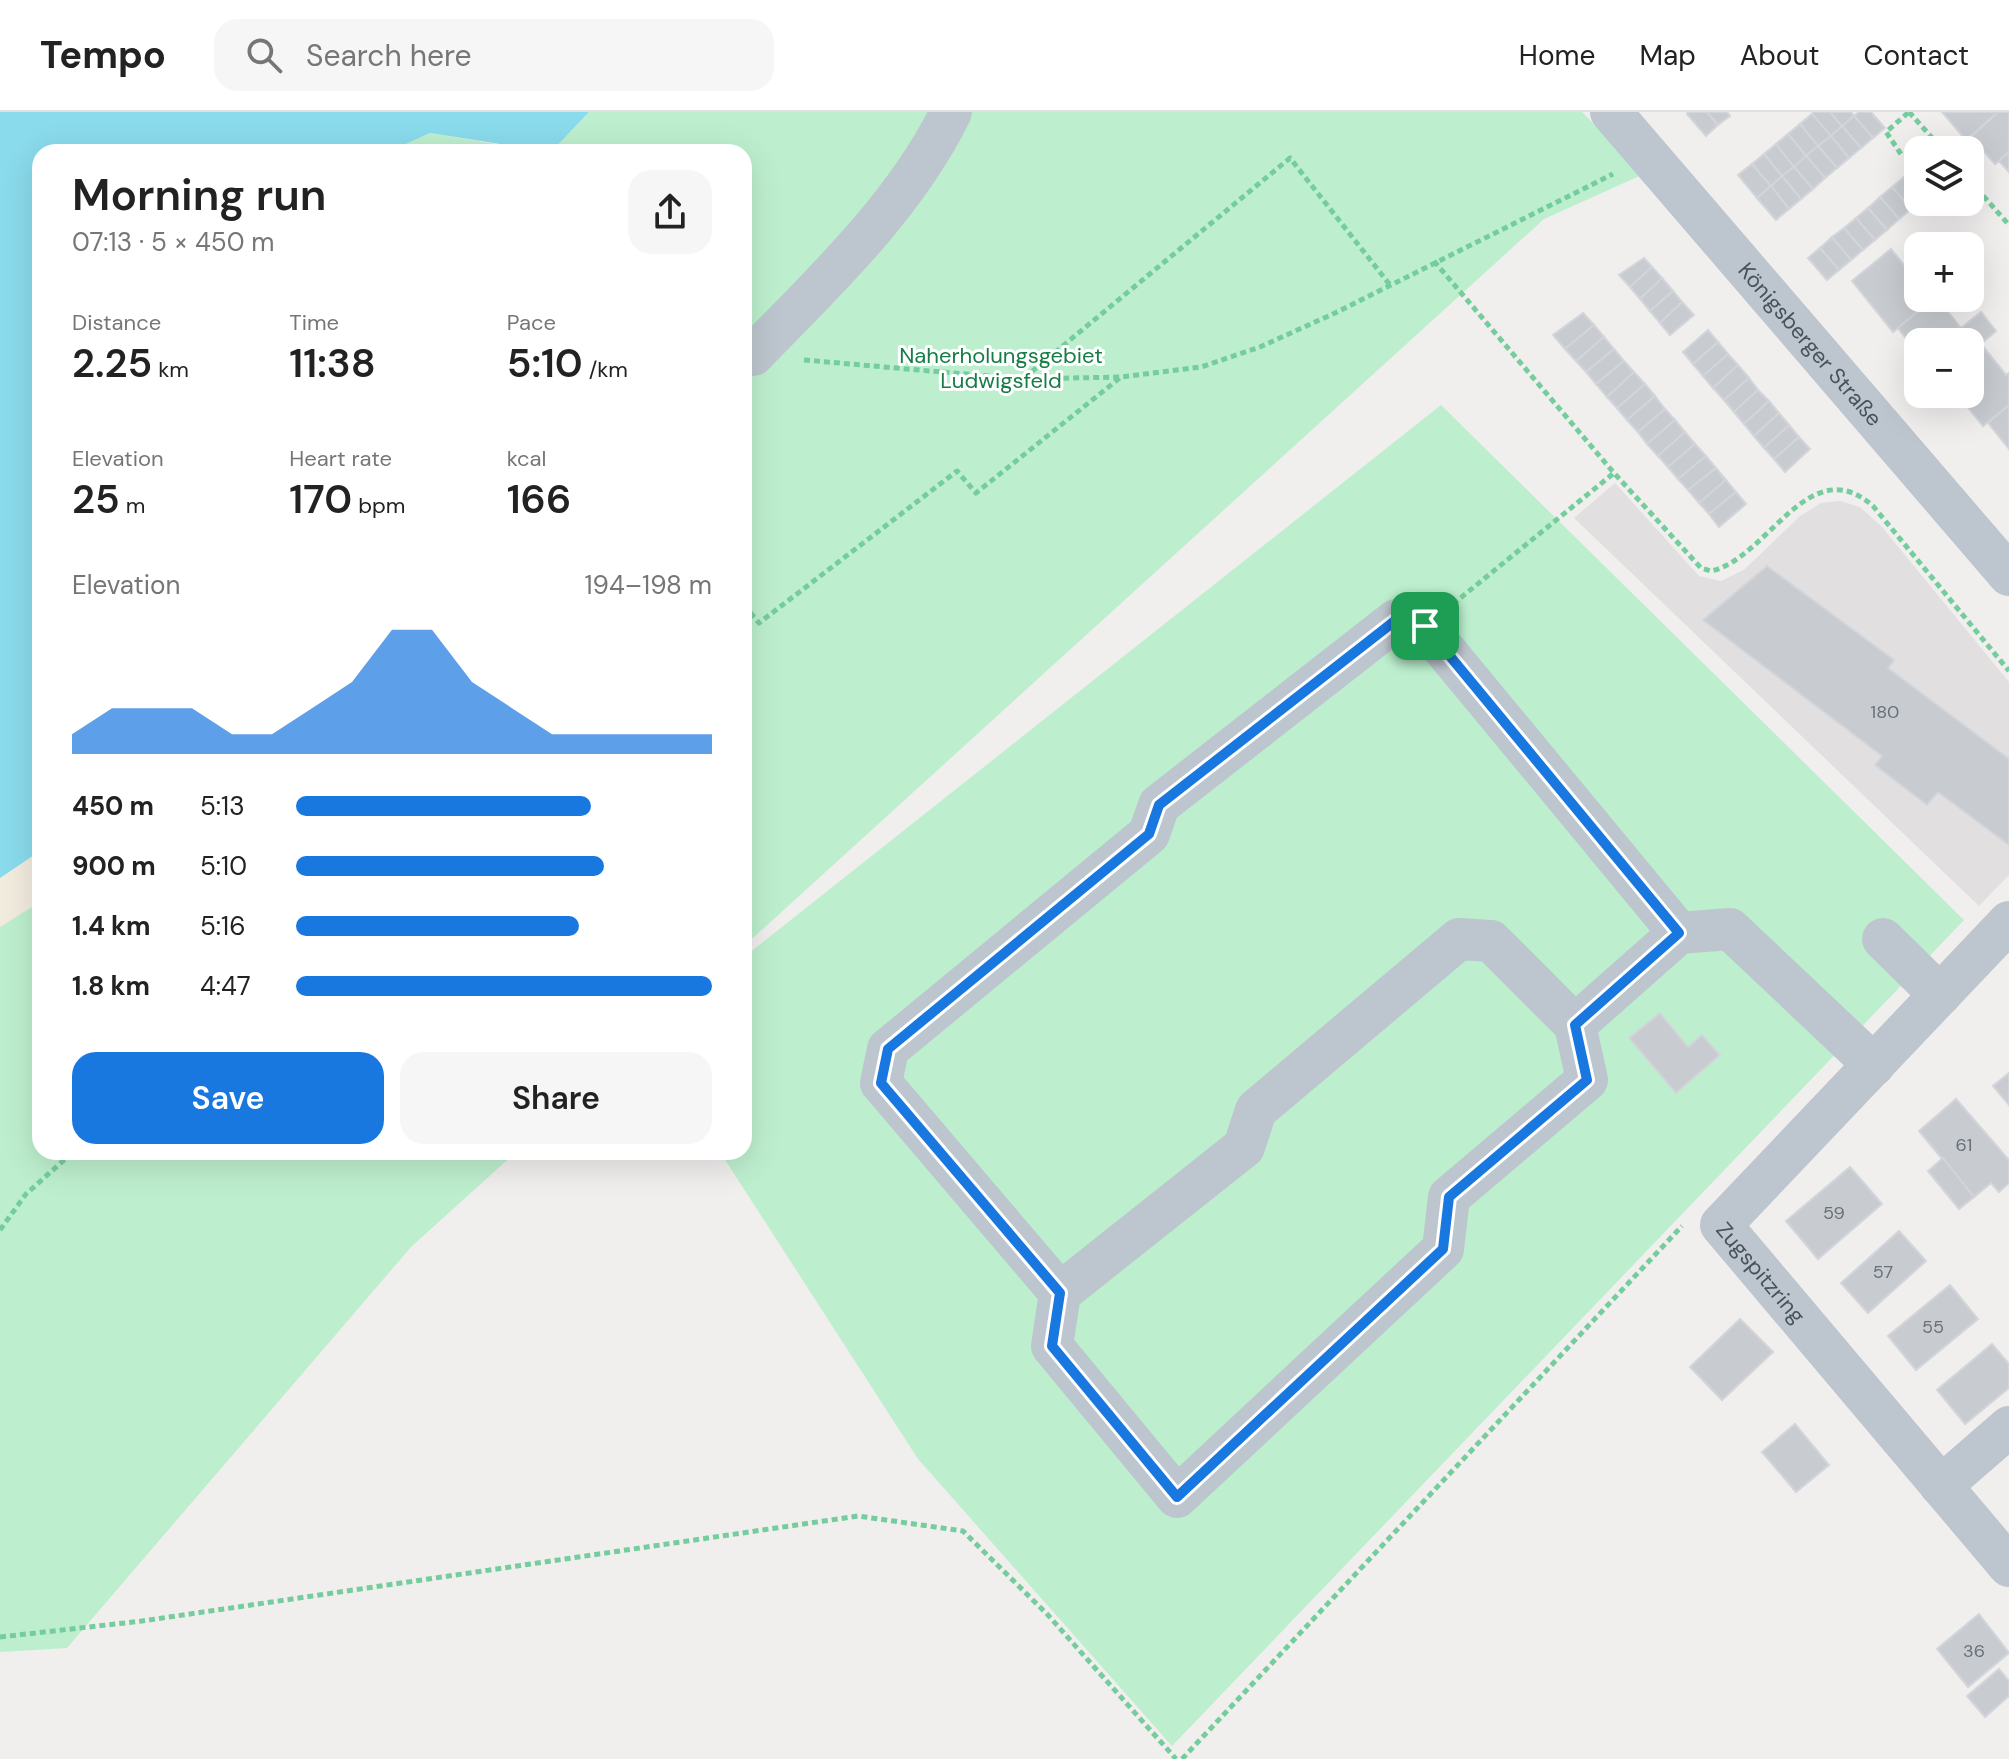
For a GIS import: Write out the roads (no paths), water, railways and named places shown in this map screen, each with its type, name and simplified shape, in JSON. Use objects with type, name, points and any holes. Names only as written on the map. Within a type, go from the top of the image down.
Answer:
[{"type":"street","points":[[753,355],[819,288],[898,199],[951,112]]},
{"type":"street","name":"Königsberger Straße","points":[[1611,112],[2009,575]]},
{"type":"street","points":[[1060,1293],[881,1083],[888,1049],[1149,834],[1159,805],[1396,620],[1425,626],[1679,933]]},
{"type":"street","points":[[1575,1025],[1679,933],[1730,929],[1874,1065]]},
{"type":"street","points":[[1459,939],[1491,941],[1575,1025],[1587,1080],[1449,1197],[1443,1249],[1177,1497],[1052,1346],[1060,1293],[1244,1147],[1256,1110],[1459,939]]},
{"type":"street","points":[[1883,939],[1940,995]]},
{"type":"street","name":"Zugspitzring","points":[[2002,947],[1940,995],[1874,1065],[1705,1222],[2009,1566]]},
{"type":"street","points":[[1941,1486],[2009,1427]]},
{"type":"water","points":[[0,112],[589,112],[559,144],[500,144],[430,133],[406,144],[32,144],[32,856],[0,878]]},
{"type":"park label","name":"Naherholungsgebiet Ludwigsfeld","points":[[1001,368]]}]
